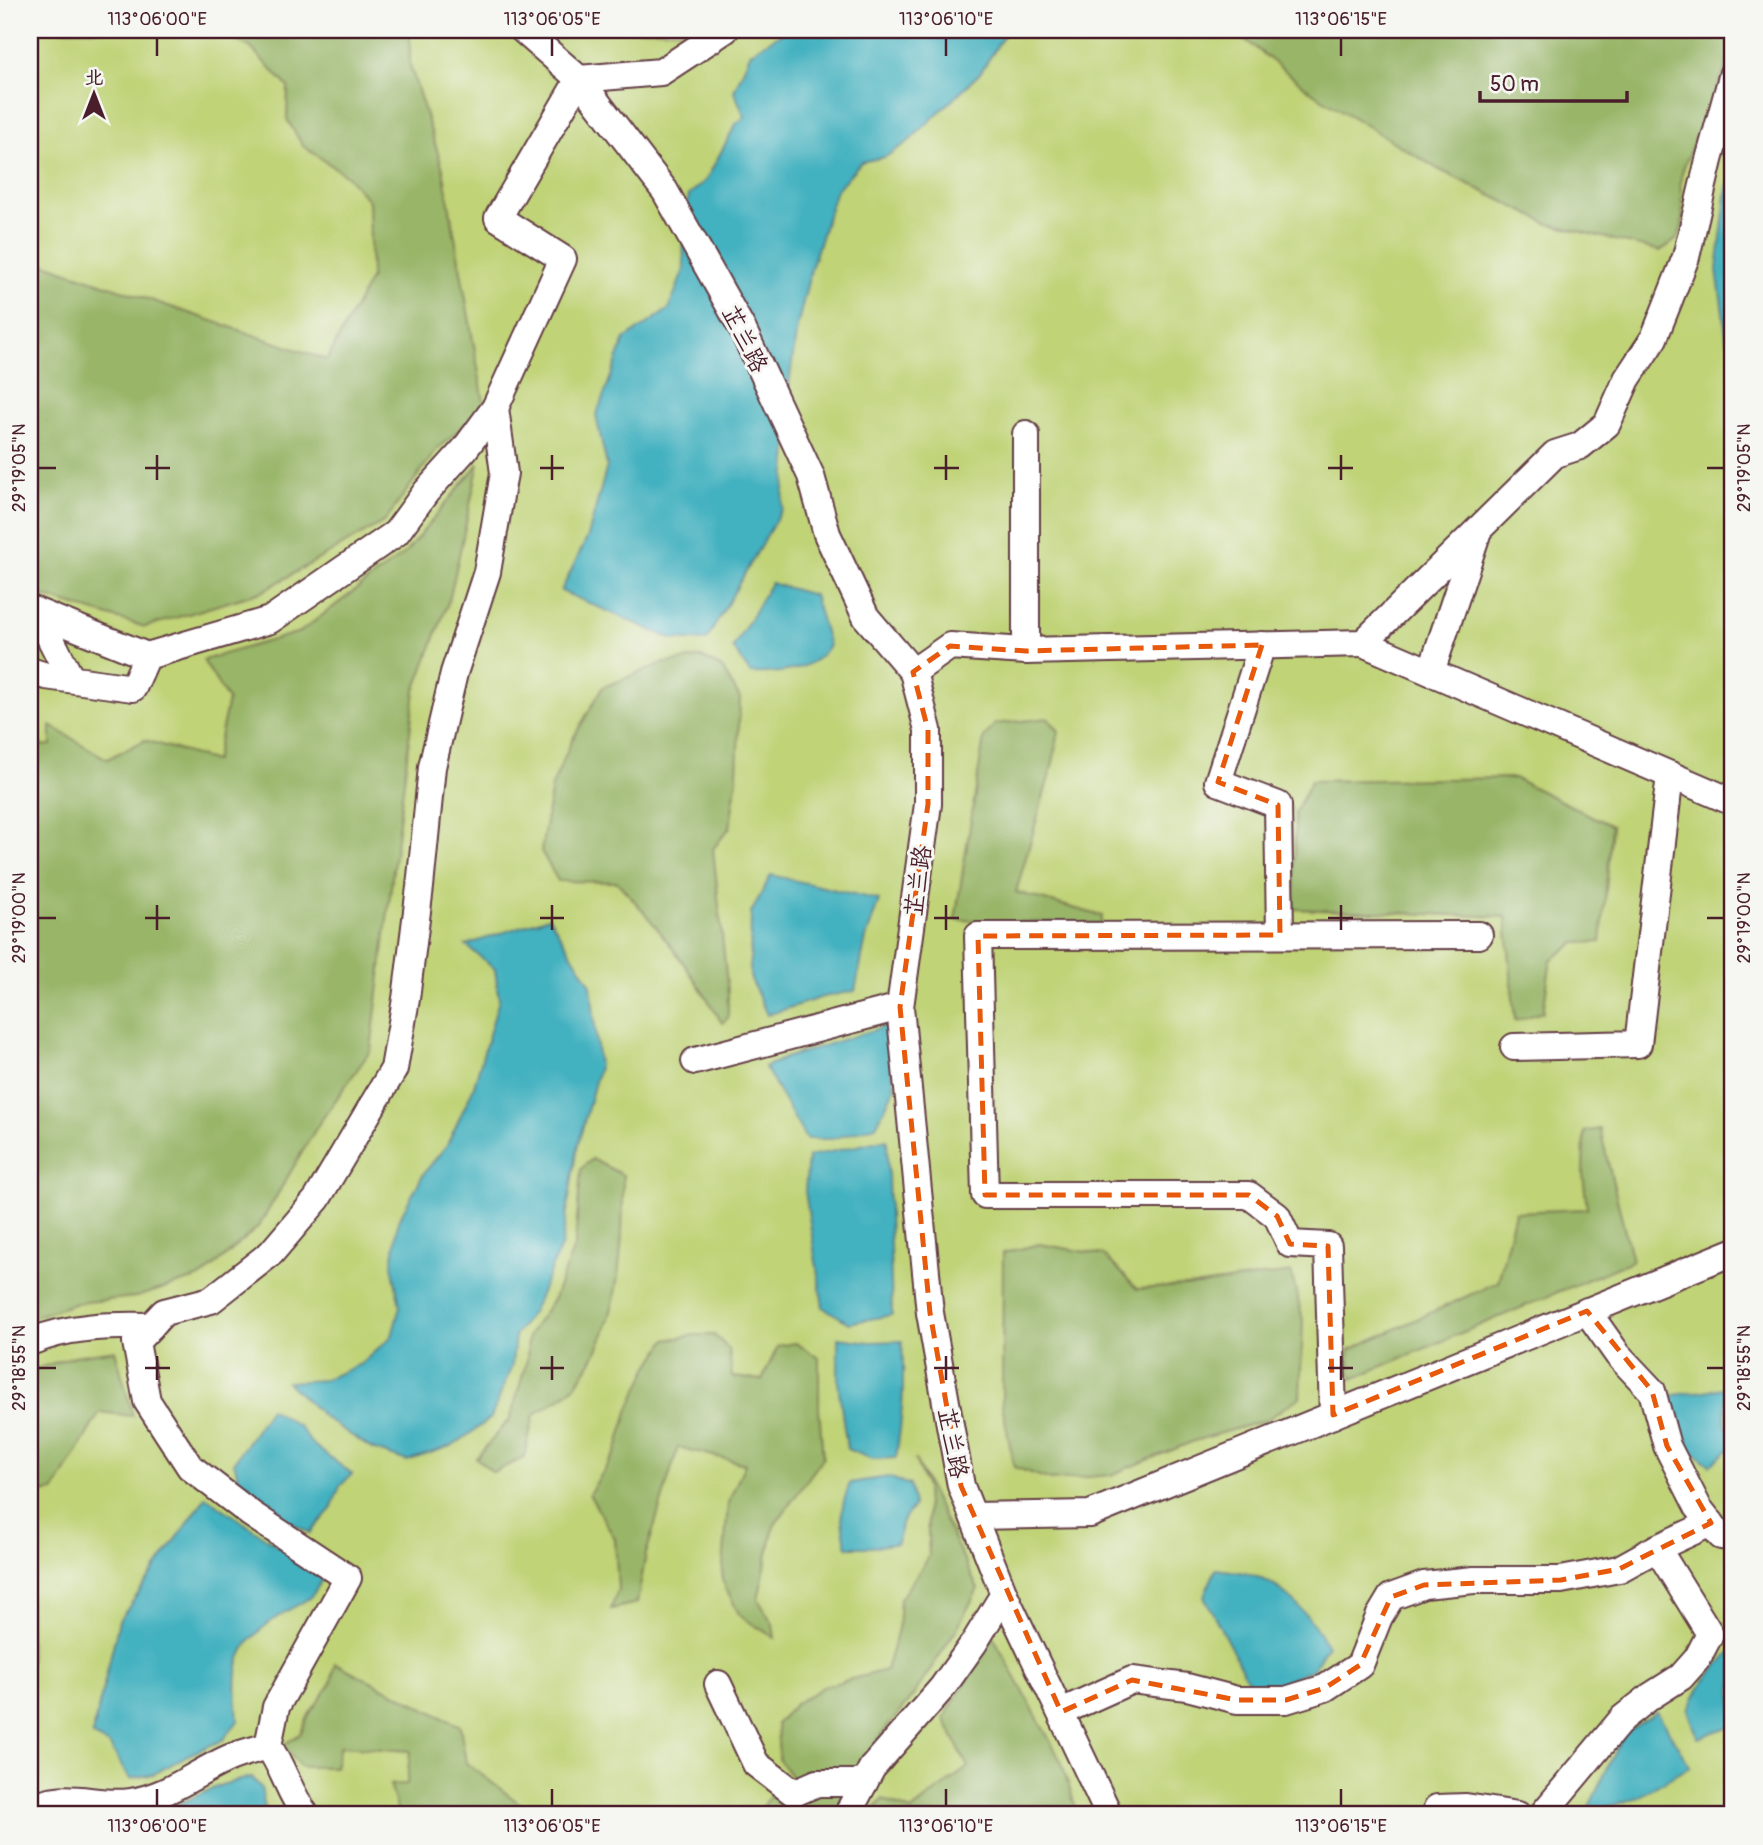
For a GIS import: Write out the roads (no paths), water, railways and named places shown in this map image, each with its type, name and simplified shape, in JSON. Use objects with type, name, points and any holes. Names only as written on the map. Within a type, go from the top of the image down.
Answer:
[{"type":"street","name":"芷兰路","points":[[523,30],[579,79],[665,191],[748,341],[811,476],[827,534],[866,617],[913,672],[928,730],[929,804],[900,1007],[930,1313],[961,1486],[1004,1594],[1109,1815]]},
{"type":"street","points":[[34,612],[147,656],[270,620],[396,533],[495,408],[563,259],[498,218],[579,79],[661,72],[725,30]]},
{"type":"street","points":[[1363,643],[1555,454],[1580,446],[1607,424],[1627,379],[1654,338],[1686,257],[1733,73]]},
{"type":"street","points":[[306,1815],[294,1800],[280,1763],[268,1745],[276,1707],[348,1578],[251,1514],[190,1467],[147,1401],[136,1342],[164,1312],[211,1300],[271,1253],[317,1199],[394,1069],[406,999],[432,767],[454,673],[487,572],[504,473],[495,408]]},
{"type":"street","points":[[1026,435],[1026,651]]},
{"type":"street","points":[[1431,672],[1479,528]]},
{"type":"street","points":[[34,612],[71,679]]},
{"type":"street","points":[[913,672],[950,646],[1026,651],[1363,643],[1733,802]]},
{"type":"street","points":[[1262,645],[1218,782],[1278,806],[1280,935]]},
{"type":"street","points":[[30,671],[133,688],[147,656]]},
{"type":"street","points":[[1514,1046],[1638,1044],[1670,775]]},
{"type":"street","points":[[1333,1415],[1328,1245],[1290,1244],[1277,1216],[1249,1195],[985,1195],[978,936],[1479,935]]},
{"type":"street","points":[[695,1060],[900,1007]]},
{"type":"street","points":[[974,1516],[1090,1514],[1733,1252]]},
{"type":"street","points":[[1587,1311],[1618,1355],[1652,1391],[1667,1446],[1698,1507],[1721,1536],[1733,1538]]},
{"type":"street","points":[[30,1342],[46,1336],[103,1325],[151,1326]]},
{"type":"street","points":[[1061,1712],[1132,1680],[1187,1686],[1237,1700],[1286,1700],[1325,1688],[1360,1665],[1379,1617],[1391,1597],[1424,1585],[1474,1580],[1561,1580],[1619,1569],[1711,1523]]},
{"type":"street","points":[[1542,1815],[1623,1718],[1651,1696],[1681,1678],[1697,1659],[1710,1634],[1657,1548]]},
{"type":"street","points":[[846,1815],[872,1768],[942,1688],[1004,1594]]},
{"type":"street","points":[[718,1684],[756,1764],[794,1794],[817,1783],[864,1783]]},
{"type":"street","points":[[30,1809],[43,1801],[75,1799],[128,1802],[161,1795],[229,1758],[268,1745]]},
{"type":"street","points":[[1437,1808],[1466,1807],[1518,1815]]},
{"type":"water","points":[[787,30],[1007,30],[980,73],[908,142],[885,157],[861,162],[836,190],[811,269],[797,327],[786,406],[788,451],[782,509],[706,641],[672,639],[561,591],[588,536],[607,466],[596,416],[625,339],[669,309],[684,269],[683,224],[689,195],[706,180],[736,124],[745,117],[734,91],[751,52]]},
{"type":"water","points":[[1733,172],[1733,342],[1727,341],[1717,270],[1727,188]]},
{"type":"water","points":[[771,583],[814,595],[829,645],[814,661],[794,670],[750,673],[733,648]]},
{"type":"water","points":[[771,875],[879,900],[866,938],[855,991],[823,997],[767,1015],[750,977],[751,913]]},
{"type":"water","points":[[549,917],[591,985],[599,1067],[576,1152],[562,1244],[533,1311],[515,1335],[512,1365],[491,1418],[454,1445],[407,1461],[372,1449],[325,1418],[287,1382],[324,1380],[361,1364],[392,1336],[400,1306],[392,1265],[398,1221],[424,1173],[447,1145],[473,1089],[499,1000],[495,969],[466,945]]},
{"type":"water","points":[[886,1026],[895,1088],[876,1126],[832,1139],[806,1139],[765,1067],[785,1058]]},
{"type":"water","points":[[887,1139],[892,1315],[849,1323],[823,1307],[805,1191],[808,1157]]},
{"type":"water","points":[[838,1338],[870,1342],[902,1341],[903,1399],[896,1458],[872,1459],[847,1449],[838,1383]]},
{"type":"water","points":[[1725,1388],[1726,1424],[1733,1446],[1710,1465],[1688,1448],[1667,1396]]},
{"type":"water","points":[[270,1409],[299,1426],[311,1443],[352,1474],[340,1486],[331,1509],[310,1533],[276,1515],[241,1488],[234,1462]]},
{"type":"water","points":[[888,1477],[910,1485],[914,1506],[901,1523],[898,1543],[847,1547],[842,1515],[850,1483]]},
{"type":"water","points":[[206,1497],[323,1577],[312,1596],[268,1624],[246,1646],[237,1670],[238,1721],[223,1740],[154,1774],[130,1779],[110,1746],[92,1735],[119,1621]]},
{"type":"water","points":[[1216,1569],[1261,1578],[1295,1602],[1313,1623],[1327,1646],[1313,1669],[1279,1684],[1250,1685],[1204,1596]]},
{"type":"water","points":[[1733,1649],[1733,1725],[1698,1738],[1688,1710],[1704,1681]]},
{"type":"water","points":[[1657,1712],[1690,1766],[1638,1797],[1585,1815],[1624,1734]]},
{"type":"water","points":[[252,1777],[261,1788],[265,1808],[259,1815],[154,1815],[221,1785]]}]
